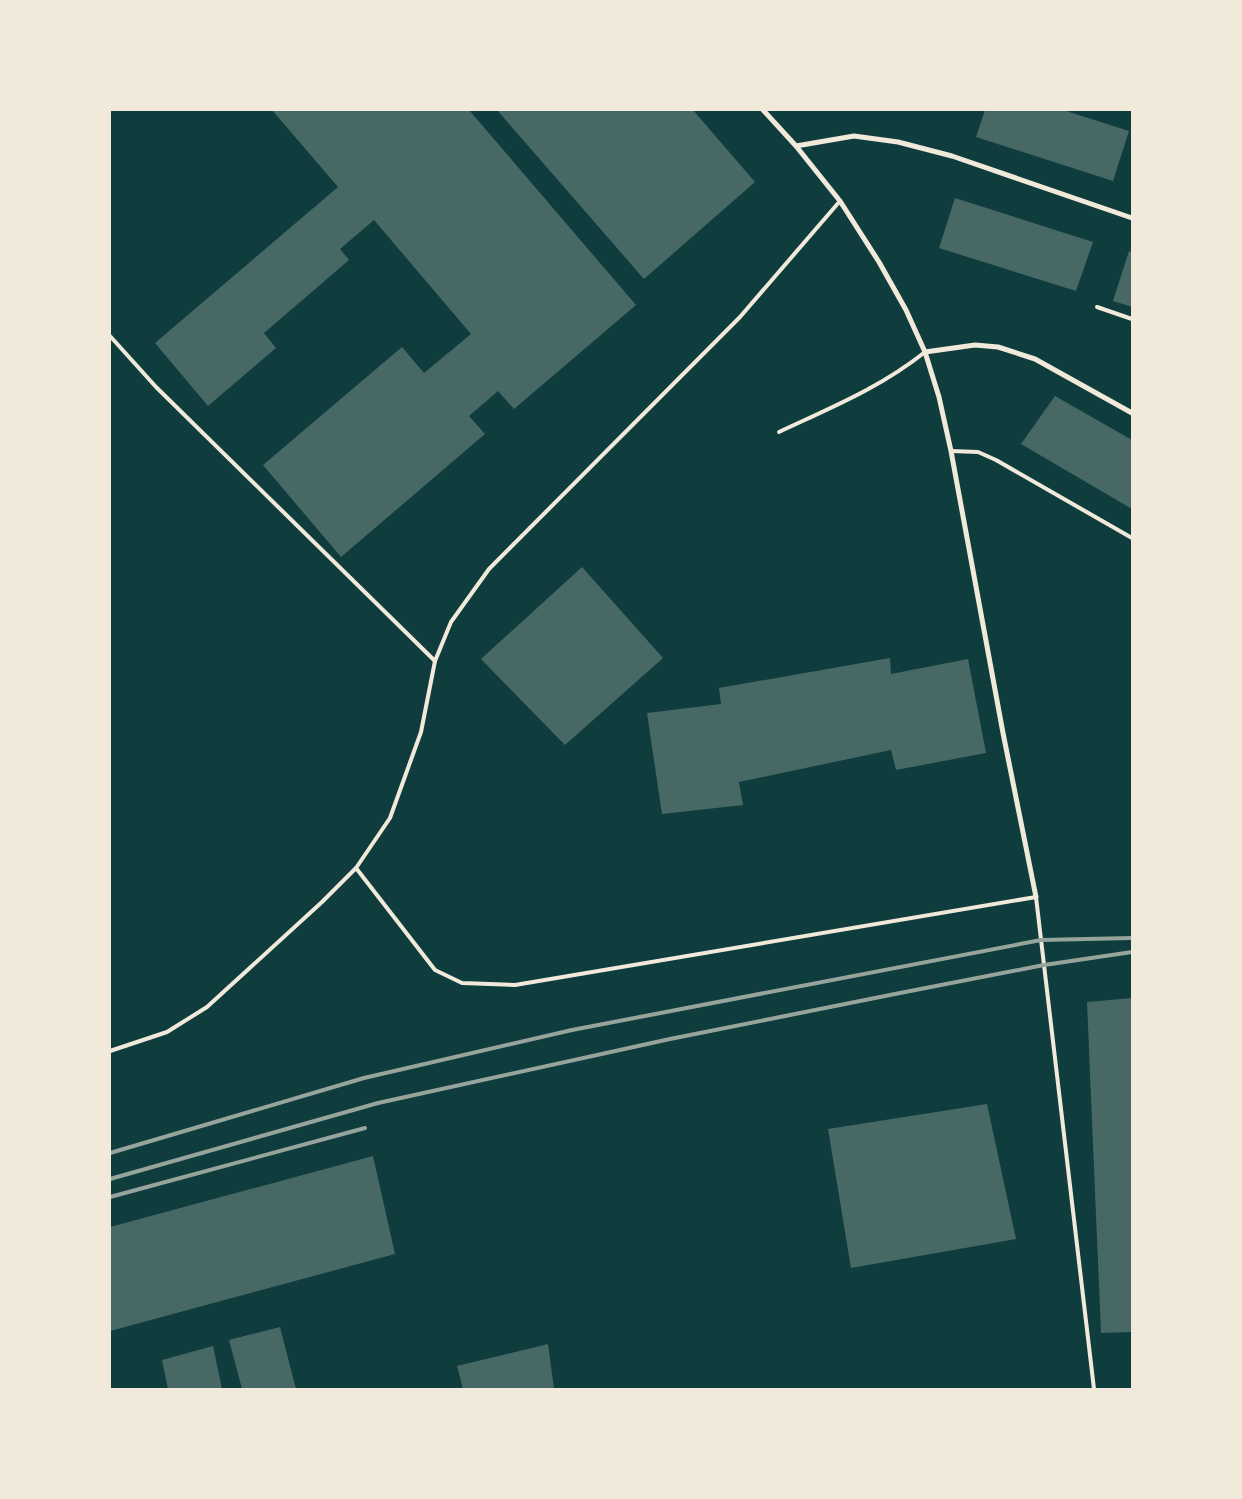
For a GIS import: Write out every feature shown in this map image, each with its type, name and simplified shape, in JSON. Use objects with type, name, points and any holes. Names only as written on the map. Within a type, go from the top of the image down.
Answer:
[{"type":"street","points":[[763,110],[796,146],[840,201],[879,262],[906,310],[924,352],[938,397],[951,451],[1001,723],[1036,897]]},
{"type":"street","points":[[796,146],[854,136],[898,142],[952,156],[1132,218]]},
{"type":"street","points":[[924,352],[975,346],[998,347],[1035,359],[1132,413]]},
{"type":"lane","points":[[110,1051],[167,1032],[207,1007],[322,902],[356,868],[390,818],[421,732],[435,661],[451,622],[489,569],[740,317],[840,201]]},
{"type":"lane","points":[[1097,307],[1132,319]]},
{"type":"lane","points":[[110,336],[156,387],[435,661]]},
{"type":"lane","points":[[779,432],[881,383],[904,369],[924,352]]},
{"type":"lane","points":[[951,451],[978,452],[996,460],[1132,538]]},
{"type":"lane","points":[[356,868],[435,970],[462,983],[515,985],[1036,897],[1094,1389]]},
{"type":"building","points":[[272,110],[469,110],[636,305],[514,409],[498,391],[469,416],[485,434],[341,557],[263,465],[402,347],[424,373],[471,334],[374,220],[340,249],[349,260],[264,333],[276,348],[208,406],[155,343],[338,187]]},
{"type":"building","points":[[497,110],[693,110],[755,182],[644,279]]},
{"type":"building","points":[[985,110],[1063,110],[1129,131],[1113,181],[976,137]]},
{"type":"building","points":[[955,198],[1093,242],[1076,291],[939,248]]},
{"type":"building","points":[[1129,251],[1132,252],[1132,307],[1113,301]]},
{"type":"building","points":[[1055,396],[1132,440],[1132,509],[1021,444]]},
{"type":"building","points":[[582,567],[663,658],[565,745],[481,659]]},
{"type":"building","points":[[890,658],[891,674],[968,659],[986,753],[896,770],[891,750],[739,782],[743,805],[662,814],[647,713],[721,704],[719,688]]},
{"type":"building","points":[[1132,998],[1132,1332],[1101,1333],[1087,1002]]},
{"type":"building","points":[[987,1104],[1016,1239],[851,1268],[828,1129]]},
{"type":"building","points":[[373,1156],[395,1254],[110,1331],[110,1227]]},
{"type":"building","points":[[280,1327],[296,1389],[242,1389],[229,1340]]},
{"type":"building","points":[[548,1344],[554,1389],[463,1389],[457,1366]]},
{"type":"building","points":[[213,1346],[222,1389],[168,1389],[162,1360]]},
{"type":"railway","points":[[110,1153],[364,1078],[572,1030],[1041,940],[1132,938]]},
{"type":"railway","points":[[110,1179],[378,1103],[670,1039],[1044,965],[1132,952]]},
{"type":"railway","points":[[110,1197],[365,1128]]}]
